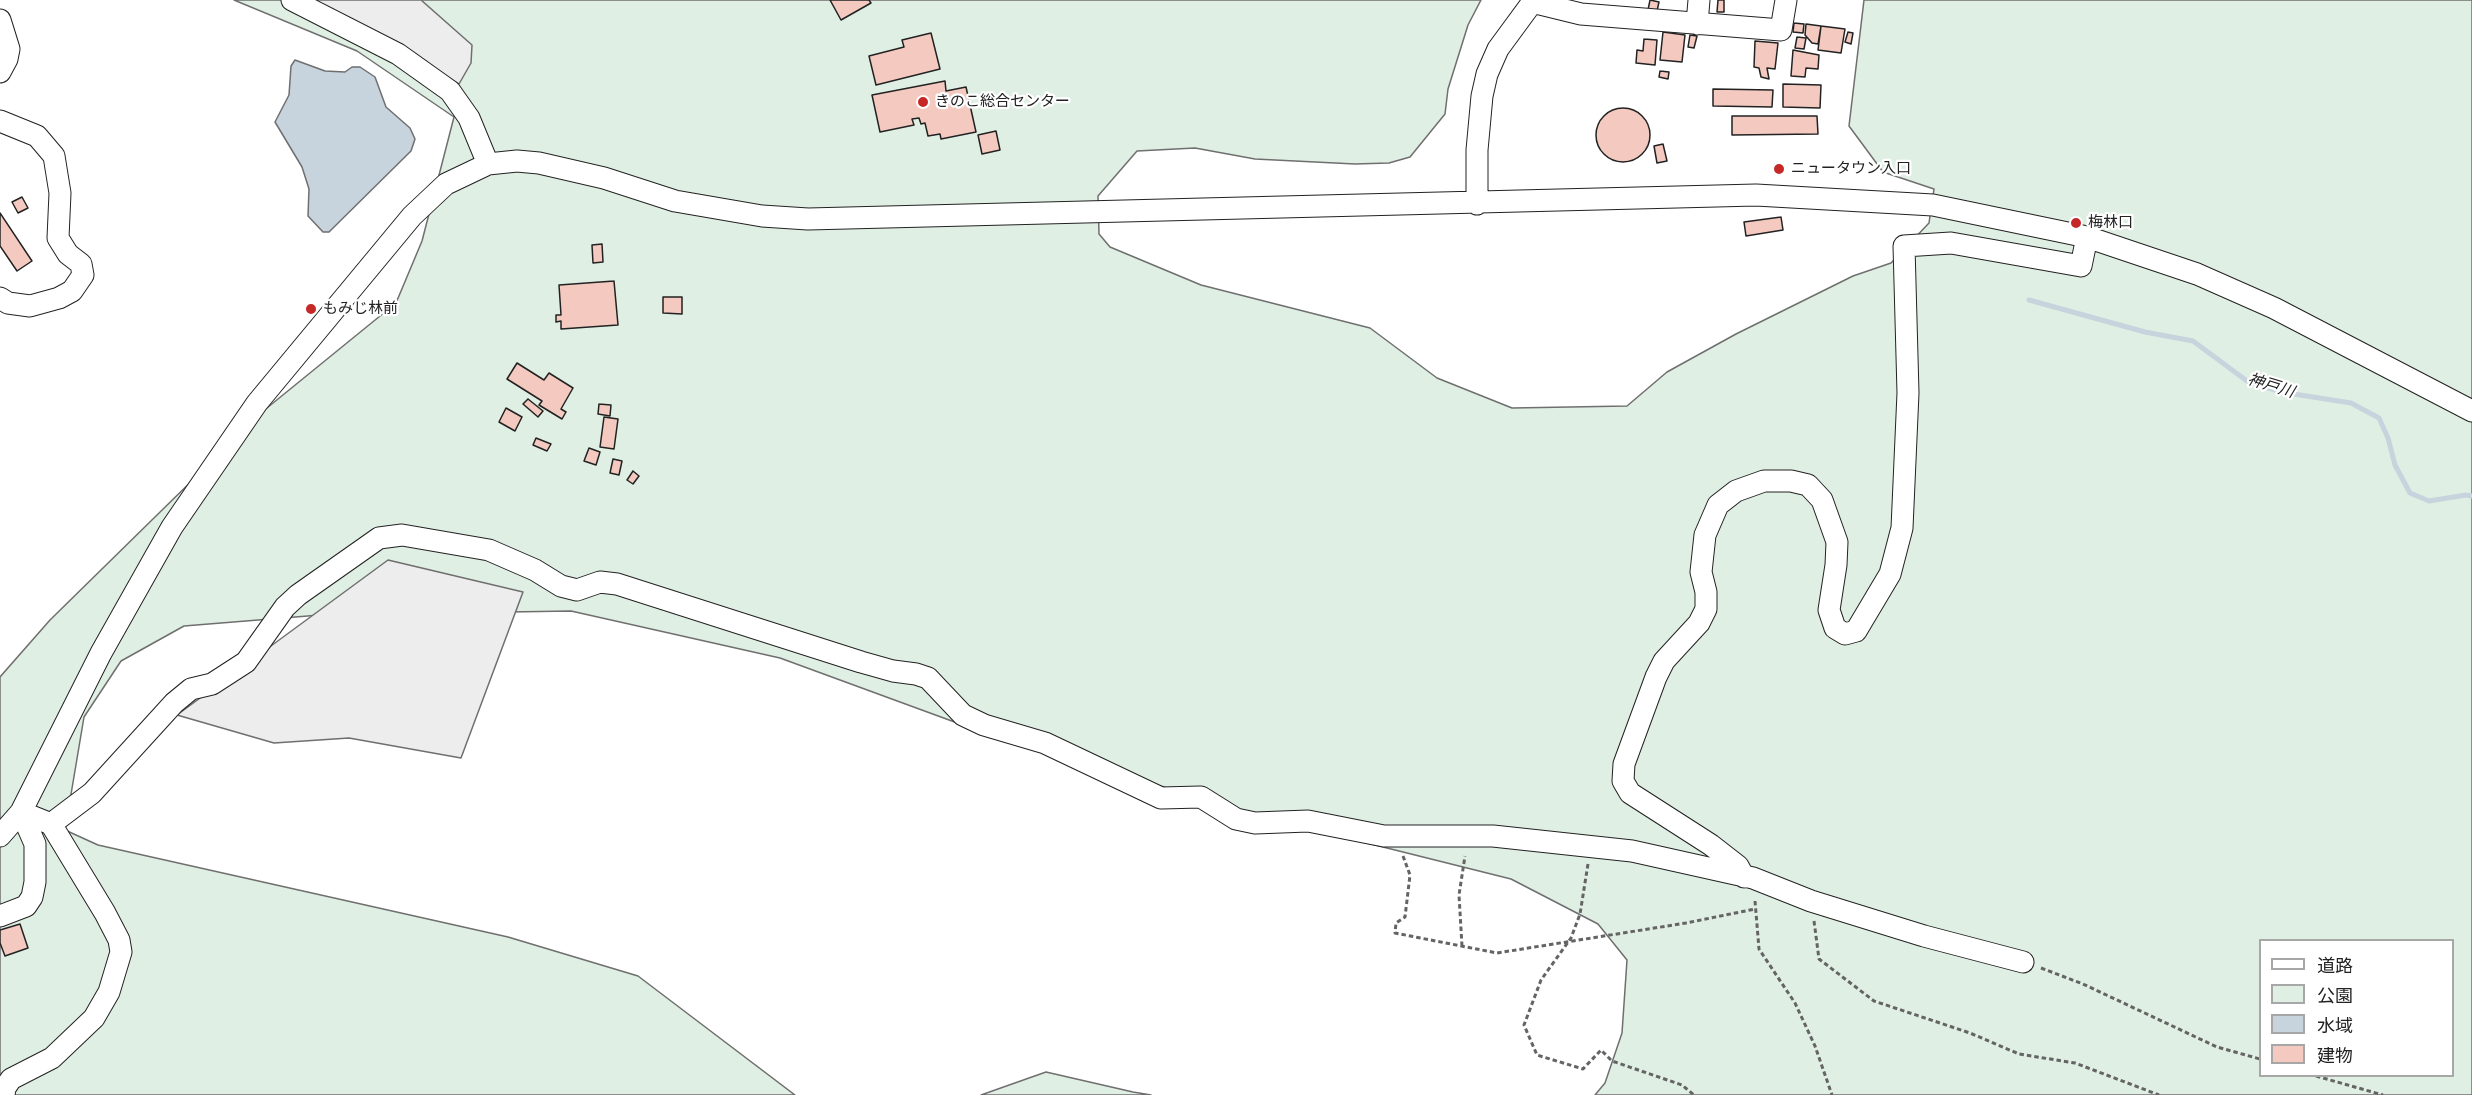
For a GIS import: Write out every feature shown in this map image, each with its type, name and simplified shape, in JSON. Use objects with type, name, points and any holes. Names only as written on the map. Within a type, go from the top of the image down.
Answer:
[{"type":"street","points":[[292,0],[398,54],[450,91],[469,118],[488,164]]},
{"type":"street","points":[[1697,24],[1699,0]]},
{"type":"street","points":[[1477,204],[1477,150],[1482,96],[1487,74],[1498,49],[1533,1],[1581,14],[1781,30],[1786,0]]},
{"type":"street","points":[[0,20],[9,49],[0,72]]},
{"type":"street","points":[[0,121],[37,136],[54,156],[60,193],[58,238],[68,254],[81,264],[83,275],[72,291],[42,303],[20,306],[0,298]]},
{"type":"street","points":[[0,836],[21,812],[101,653],[172,527],[257,403],[412,216],[446,184],[488,164],[517,161],[539,163],[604,178],[675,201],[762,216],[808,219],[1477,204],[1756,195],[1817,196],[1933,205],[2087,237],[2197,274],[2274,308],[2472,411]]},
{"type":"street","points":[[1748,877],[1711,845],[1630,793],[1623,781],[1624,764],[1664,661],[1699,623],[1706,609],[1706,592],[1701,572],[1705,535],[1718,505],[1736,491],[1764,481],[1791,481],[1808,485],[1822,500],[1837,542],[1829,610],[1835,628],[1845,634],[1856,631],[1890,574],[1902,528],[1908,393],[1904,246],[1951,243],[2082,266],[2087,237]]},
{"type":"street","points":[[51,824],[93,793],[174,703],[190,689],[212,684],[246,662],[285,607],[298,595],[379,538],[390,534],[489,550],[535,570],[561,586],[577,590],[600,582],[617,584],[861,662],[928,678],[963,715],[984,725],[1046,743],[1161,798],[1196,795],[1228,816],[1246,821],[1308,821],[1384,836],[1468,836],[1632,851],[1748,877],[1811,901],[1924,936],[2023,962]]},
{"type":"street","points":[[4,1095],[5,1088],[11,1079],[52,1058],[99,1012],[110,992],[121,952],[118,940],[105,914],[51,824],[21,812]]},
{"type":"street","points":[[0,916],[26,906],[32,897],[35,882],[35,844],[21,812]]},
{"type":"path","points":[[1397,836],[1410,875],[1405,917],[1396,923],[1395,933],[1497,952],[1755,909]]},
{"type":"path","points":[[1462,946],[1459,896],[1468,836]]},
{"type":"path","points":[[1591,846],[1580,914],[1569,941],[1540,980],[1524,1025],[1537,1055],[1584,1069],[1601,1050],[1612,1061],[1682,1085],[1694,1095]]},
{"type":"path","points":[[1748,877],[1755,909],[1759,949],[1795,1003],[1815,1046],[1832,1095]]},
{"type":"path","points":[[1811,901],[1819,960],[1874,1001],[1970,1033],[2019,1054],[2075,1063],[2158,1095]]},
{"type":"path","points":[[2023,962],[2083,984],[2217,1047],[2259,1059]]},
{"type":"path","points":[[2320,1077],[2383,1095]]},
{"type":"green space","points":[[234,0],[1481,0],[1468,25],[1448,89],[1445,114],[1410,157],[1389,163],[1355,164],[1255,159],[1195,148],[1137,151],[1098,196],[1099,234],[1110,247],[1201,285],[1370,328],[1437,378],[1512,408],[1627,406],[1667,372],[1736,334],[1853,276],[1891,263],[1929,223],[1934,189],[1883,172],[1849,126],[1864,0],[2472,0],[2472,1095],[1595,1095],[1605,1083],[1622,1033],[1627,960],[1598,924],[1511,879],[1251,814],[960,724],[780,658],[571,611],[320,615],[184,626],[121,661],[84,717],[65,830],[98,845],[508,937],[638,976],[795,1095],[0,1095],[0,677],[50,620],[262,412],[396,303],[422,241],[454,117],[357,51]]},
{"type":"green space","points":[[1046,1072],[1133,1092],[1151,1095],[981,1095]]},
{"type":"shaded area","points":[[312,0],[421,0],[472,45],[471,63],[459,84]]},
{"type":"shaded area","points":[[388,560],[523,592],[461,758],[349,738],[274,743],[177,715]]},
{"type":"water","points":[[295,60],[325,71],[345,72],[352,67],[360,67],[375,77],[386,107],[410,128],[415,139],[411,151],[329,232],[323,232],[308,216],[309,189],[302,167],[275,122],[289,95],[291,66]]},
{"type":"building","points":[[830,0],[869,0],[871,3],[841,20]]},
{"type":"building","points":[[1650,0],[1659,2],[1657,11],[1648,10]]},
{"type":"building","points":[[1718,0],[1724,0],[1724,12],[1717,12]]},
{"type":"building","points":[[1794,23],[1804,24],[1803,33],[1793,32]]},
{"type":"building","points":[[1806,24],[1821,26],[1818,44],[1812,43],[1805,35]]},
{"type":"building","points":[[1821,26],[1845,29],[1841,53],[1818,50]]},
{"type":"building","points":[[1663,32],[1685,35],[1682,62],[1660,60]]},
{"type":"building","points":[[1848,32],[1853,33],[1851,44],[1845,42]]},
{"type":"building","points":[[931,33],[940,69],[876,85],[869,56],[904,47],[902,40]]},
{"type":"building","points":[[1690,35],[1697,36],[1694,48],[1688,47]]},
{"type":"building","points":[[1797,37],[1806,38],[1804,49],[1795,48]]},
{"type":"building","points":[[1644,39],[1657,40],[1655,65],[1636,63],[1637,50],[1643,51]]},
{"type":"building","points":[[1755,41],[1778,43],[1775,69],[1767,68],[1769,79],[1761,77],[1759,68],[1754,67]]},
{"type":"building","points":[[1793,50],[1819,55],[1818,69],[1806,68],[1805,77],[1791,76]]},
{"type":"building","points":[[1660,71],[1669,72],[1668,79],[1659,77]]},
{"type":"building","points":[[945,81],[946,91],[966,87],[976,132],[941,139],[940,134],[928,136],[925,123],[921,124],[919,118],[912,119],[914,125],[880,132],[872,95]]},
{"type":"building","points":[[1783,84],[1821,85],[1820,108],[1783,107]]},
{"type":"building","points":[[1713,89],[1773,90],[1772,107],[1713,106]]},
{"type":"building","points":[[1618,108],[1628,108],[1642,116],[1648,125],[1650,135],[1648,145],[1642,154],[1628,162],[1618,162],[1601,150],[1596,140],[1596,130],[1608,113]]},
{"type":"building","points":[[1732,116],[1817,116],[1818,134],[1732,135]]},
{"type":"building","points":[[996,131],[1000,150],[982,154],[978,135]]},
{"type":"building","points":[[1663,144],[1667,161],[1657,163],[1654,146]]},
{"type":"building","points":[[22,197],[28,208],[18,213],[12,202]]},
{"type":"building","points":[[0,213],[32,261],[17,271],[0,246]]},
{"type":"building","points":[[1781,217],[1783,230],[1746,236],[1744,222]]},
{"type":"building","points":[[602,244],[603,262],[593,263],[592,245]]},
{"type":"building","points":[[614,281],[618,325],[561,329],[561,321],[556,322],[556,315],[561,315],[559,285]]},
{"type":"building","points":[[663,297],[682,297],[682,314],[663,313]]},
{"type":"building","points":[[517,363],[544,380],[549,373],[573,388],[561,409],[566,412],[562,419],[539,405],[542,401],[507,379]]},
{"type":"building","points":[[528,399],[543,411],[538,417],[523,404]]},
{"type":"building","points":[[599,404],[611,405],[610,416],[598,414]]},
{"type":"building","points":[[506,408],[522,417],[515,431],[499,422]]},
{"type":"building","points":[[604,417],[618,419],[614,449],[600,447]]},
{"type":"building","points":[[536,438],[551,444],[547,451],[533,445]]},
{"type":"building","points":[[589,448],[600,452],[596,465],[584,461]]},
{"type":"building","points":[[613,459],[622,461],[619,475],[610,473]]},
{"type":"building","points":[[633,471],[639,476],[633,484],[627,480]]},
{"type":"building","points":[[20,924],[28,948],[5,956],[0,943],[0,930]]},
{"type":"waterway","name":"神戸川","points":[[2029,300],[2145,332],[2193,341],[2247,381],[2281,392],[2351,403],[2379,418],[2388,438],[2395,465],[2410,493],[2429,501],[2472,496]]},
{"type":"place","name":"きのこ総合センター","points":[[923,102]]},
{"type":"place","name":"ニュータウン入口","points":[[1779,169]]},
{"type":"place","name":"梅林口","points":[[2076,223]]},
{"type":"place","name":"もみじ林前","points":[[311,309]]}]
